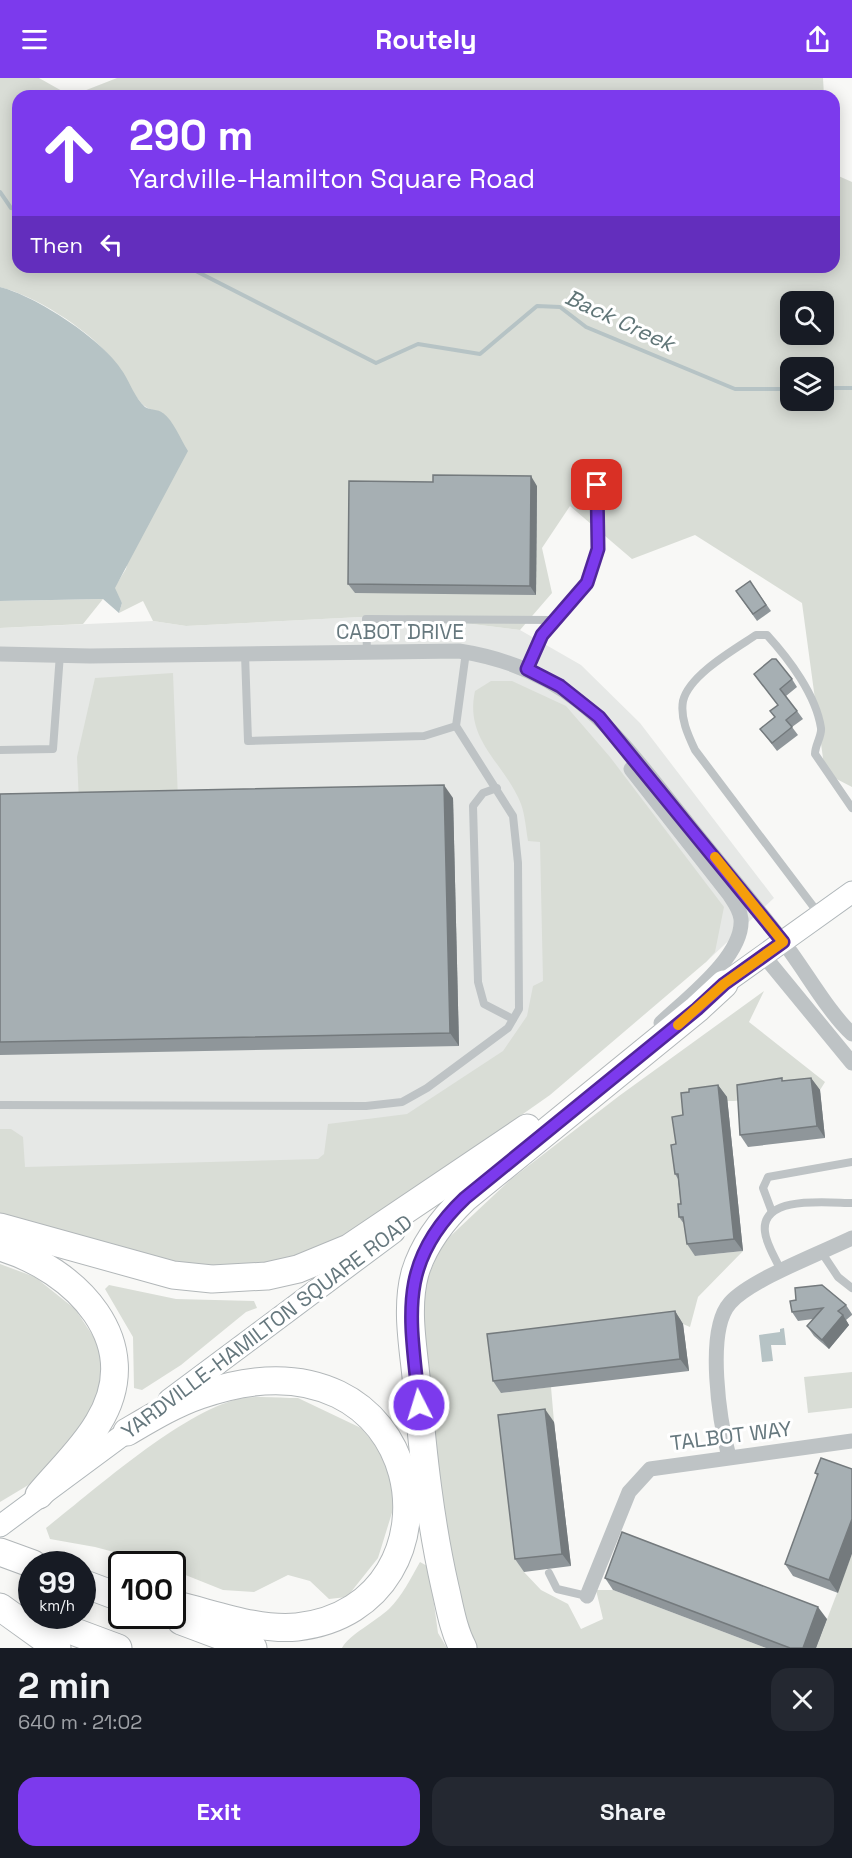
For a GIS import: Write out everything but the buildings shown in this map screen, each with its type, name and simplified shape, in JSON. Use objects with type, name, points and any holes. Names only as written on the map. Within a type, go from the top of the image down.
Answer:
[{"type":"highway","points":[[463,1648],[453,1623],[438,1556],[423,1450],[410,1315],[411,1292],[423,1251],[434,1232],[465,1198],[697,1009],[724,984]]},
{"type":"highway","points":[[0,1227],[185,1276],[239,1279],[287,1272],[324,1260],[349,1248],[565,1102]]},
{"type":"highway","points":[[0,1247],[36,1261],[75,1286],[99,1315],[112,1353],[111,1389],[98,1424],[39,1495]]},
{"type":"highway","points":[[128,1432],[176,1404],[221,1389],[262,1382],[309,1384],[343,1396],[377,1422],[390,1440],[405,1479],[407,1518],[397,1555],[373,1590],[338,1616],[308,1625],[278,1627],[186,1607]]},
{"type":"highway","points":[[0,1552],[18,1559]]},
{"type":"highway","points":[[0,1605],[18,1611]]},
{"type":"highway","points":[[0,1605],[57,1648]]},
{"type":"highway","points":[[186,1623],[253,1648]]},
{"type":"highway","points":[[68,1629],[118,1648]]},
{"type":"street","name":"CABOT DRIVE","points":[[0,654],[466,652],[527,669],[581,701],[619,738],[783,942],[852,1034]]},
{"type":"street","points":[[619,738],[633,772],[729,894],[737,907],[741,920],[731,952],[721,965],[633,1050]]},
{"type":"street","name":"YARDVILLE-HAMILTON SQUARE ROAD","points":[[0,1526],[39,1495],[128,1432],[633,1050],[765,957],[852,892]]},
{"type":"street","points":[[765,957],[852,1063]]},
{"type":"street","points":[[729,1457],[723,1434],[716,1343],[718,1326],[729,1305],[746,1290],[852,1238]]},
{"type":"street","name":"TALBOT WAY","points":[[587,1596],[629,1492],[650,1469],[664,1465],[852,1441]]},
{"type":"lane","points":[[527,669],[542,635],[587,583],[598,549],[597,464]]},
{"type":"lane","points":[[367,652],[366,619],[553,620]]},
{"type":"lane","points":[[820,916],[695,750],[685,729],[683,700],[695,680],[756,635],[768,635],[801,681],[815,707],[821,730],[815,745],[815,754],[852,808]]},
{"type":"lane","points":[[0,1105],[366,1106],[402,1102],[427,1088],[508,1028],[519,1009],[518,863],[513,816],[456,726],[466,652]]},
{"type":"lane","points":[[0,750],[53,749],[60,654]]},
{"type":"lane","points":[[245,654],[248,741],[424,736],[456,726]]},
{"type":"lane","points":[[497,788],[483,793],[473,806],[478,982],[484,1004],[513,1019]]},
{"type":"lane","points":[[772,1212],[763,1188],[768,1177],[852,1162]]},
{"type":"lane","points":[[782,1272],[764,1231],[775,1208],[793,1204],[852,1203]]},
{"type":"lane","points":[[822,1253],[838,1277],[852,1288]]},
{"type":"lane","points":[[549,1573],[557,1589],[587,1596]]},
{"type":"shaded area","points":[[0,78],[39,78],[60,90],[12,90],[12,273],[840,273],[840,177],[852,182],[852,787],[825,773],[802,603],[695,535],[632,559],[570,506],[542,548],[552,593],[520,630],[400,615],[186,626],[153,621],[143,601],[119,613],[122,603],[114,588],[126,569],[163,413],[141,403],[118,367],[99,344],[58,314],[28,297],[0,287]]},
{"type":"shaded area","points":[[117,78],[823,78],[824,90],[86,90]]},
{"type":"shaded area","points":[[0,287],[50,309],[101,346],[123,372],[141,403],[167,416],[188,451],[115,588],[122,603],[119,613],[103,599],[0,601]]},
{"type":"shaded area","points":[[103,599],[83,624],[0,628],[0,601]]},
{"type":"shaded area","points":[[400,615],[520,630],[581,665],[640,723],[774,898],[706,962],[278,1223],[0,1188],[0,628],[153,621],[186,626]]},
{"type":"shaded area","points":[[173,673],[178,799],[79,803],[77,757],[95,678]]},
{"type":"shaded area","points":[[491,681],[512,681],[566,706],[610,757],[724,907],[715,952],[706,962],[550,1095],[344,1240],[292,1264],[222,1269],[173,1263],[0,1220],[0,1129],[11,1129],[23,1137],[25,1167],[318,1159],[324,1154],[328,1124],[407,1114],[503,1051],[527,1016],[533,986],[543,981],[540,842],[528,841],[521,804],[506,776],[488,751],[475,724],[473,709],[475,691]]},
{"type":"shaded area","points":[[764,991],[749,1022],[825,1082],[820,1090],[734,1101],[727,1101],[727,1098],[695,1256],[743,1251],[698,1297],[690,1327],[683,1324],[501,1393],[551,1387],[554,1422],[507,1427],[524,1572],[541,1590],[568,1604],[581,1629],[603,1619],[596,1590],[613,1590],[766,1648],[471,1648],[462,1629],[430,1434],[423,1289],[442,1244],[510,1180],[619,1096]]},
{"type":"shaded area","points":[[0,1264],[35,1277],[75,1309],[97,1342],[104,1365],[91,1423],[30,1484],[0,1502]]},
{"type":"shaded area","points":[[109,1285],[176,1299],[254,1301],[257,1308],[246,1312],[181,1365],[142,1390],[134,1388],[133,1337],[105,1289]]},
{"type":"shaded area","points":[[784,1328],[786,1345],[771,1345],[773,1361],[762,1362],[759,1335],[780,1332],[780,1329]]},
{"type":"shaded area","points":[[852,1372],[852,1408],[808,1413],[804,1377]]},
{"type":"shaded area","points":[[298,1398],[361,1428],[387,1459],[395,1503],[378,1558],[347,1597],[329,1599],[310,1581],[288,1575],[254,1592],[223,1590],[186,1575],[186,1551],[110,1551],[50,1539],[46,1528],[165,1436],[215,1407],[238,1399]]},
{"type":"shaded area","points":[[852,1554],[852,1648],[816,1648]]},
{"type":"shaded area","points":[[420,1562],[429,1567],[438,1633],[447,1648],[342,1648],[350,1638],[394,1604]]},
{"type":"waterway","name":"Back Creek","points":[[0,192],[12,208]]},
{"type":"waterway","name":"Back Creek","points":[[200,273],[376,363],[418,344],[480,354],[537,306],[560,307],[586,327],[735,389],[780,389]]},
{"type":"waterway","name":"Back Creek","points":[[834,388],[852,388]]},
{"type":"slow traffic","points":[[678,1025],[724,984],[783,942],[715,857]]},
{"type":"route","points":[[419,1405],[410,1315],[411,1292],[423,1251],[448,1214],[697,1009],[724,984],[783,942],[619,738],[581,701],[560,686],[527,669],[542,635],[587,583],[598,549],[597,485]]}]
